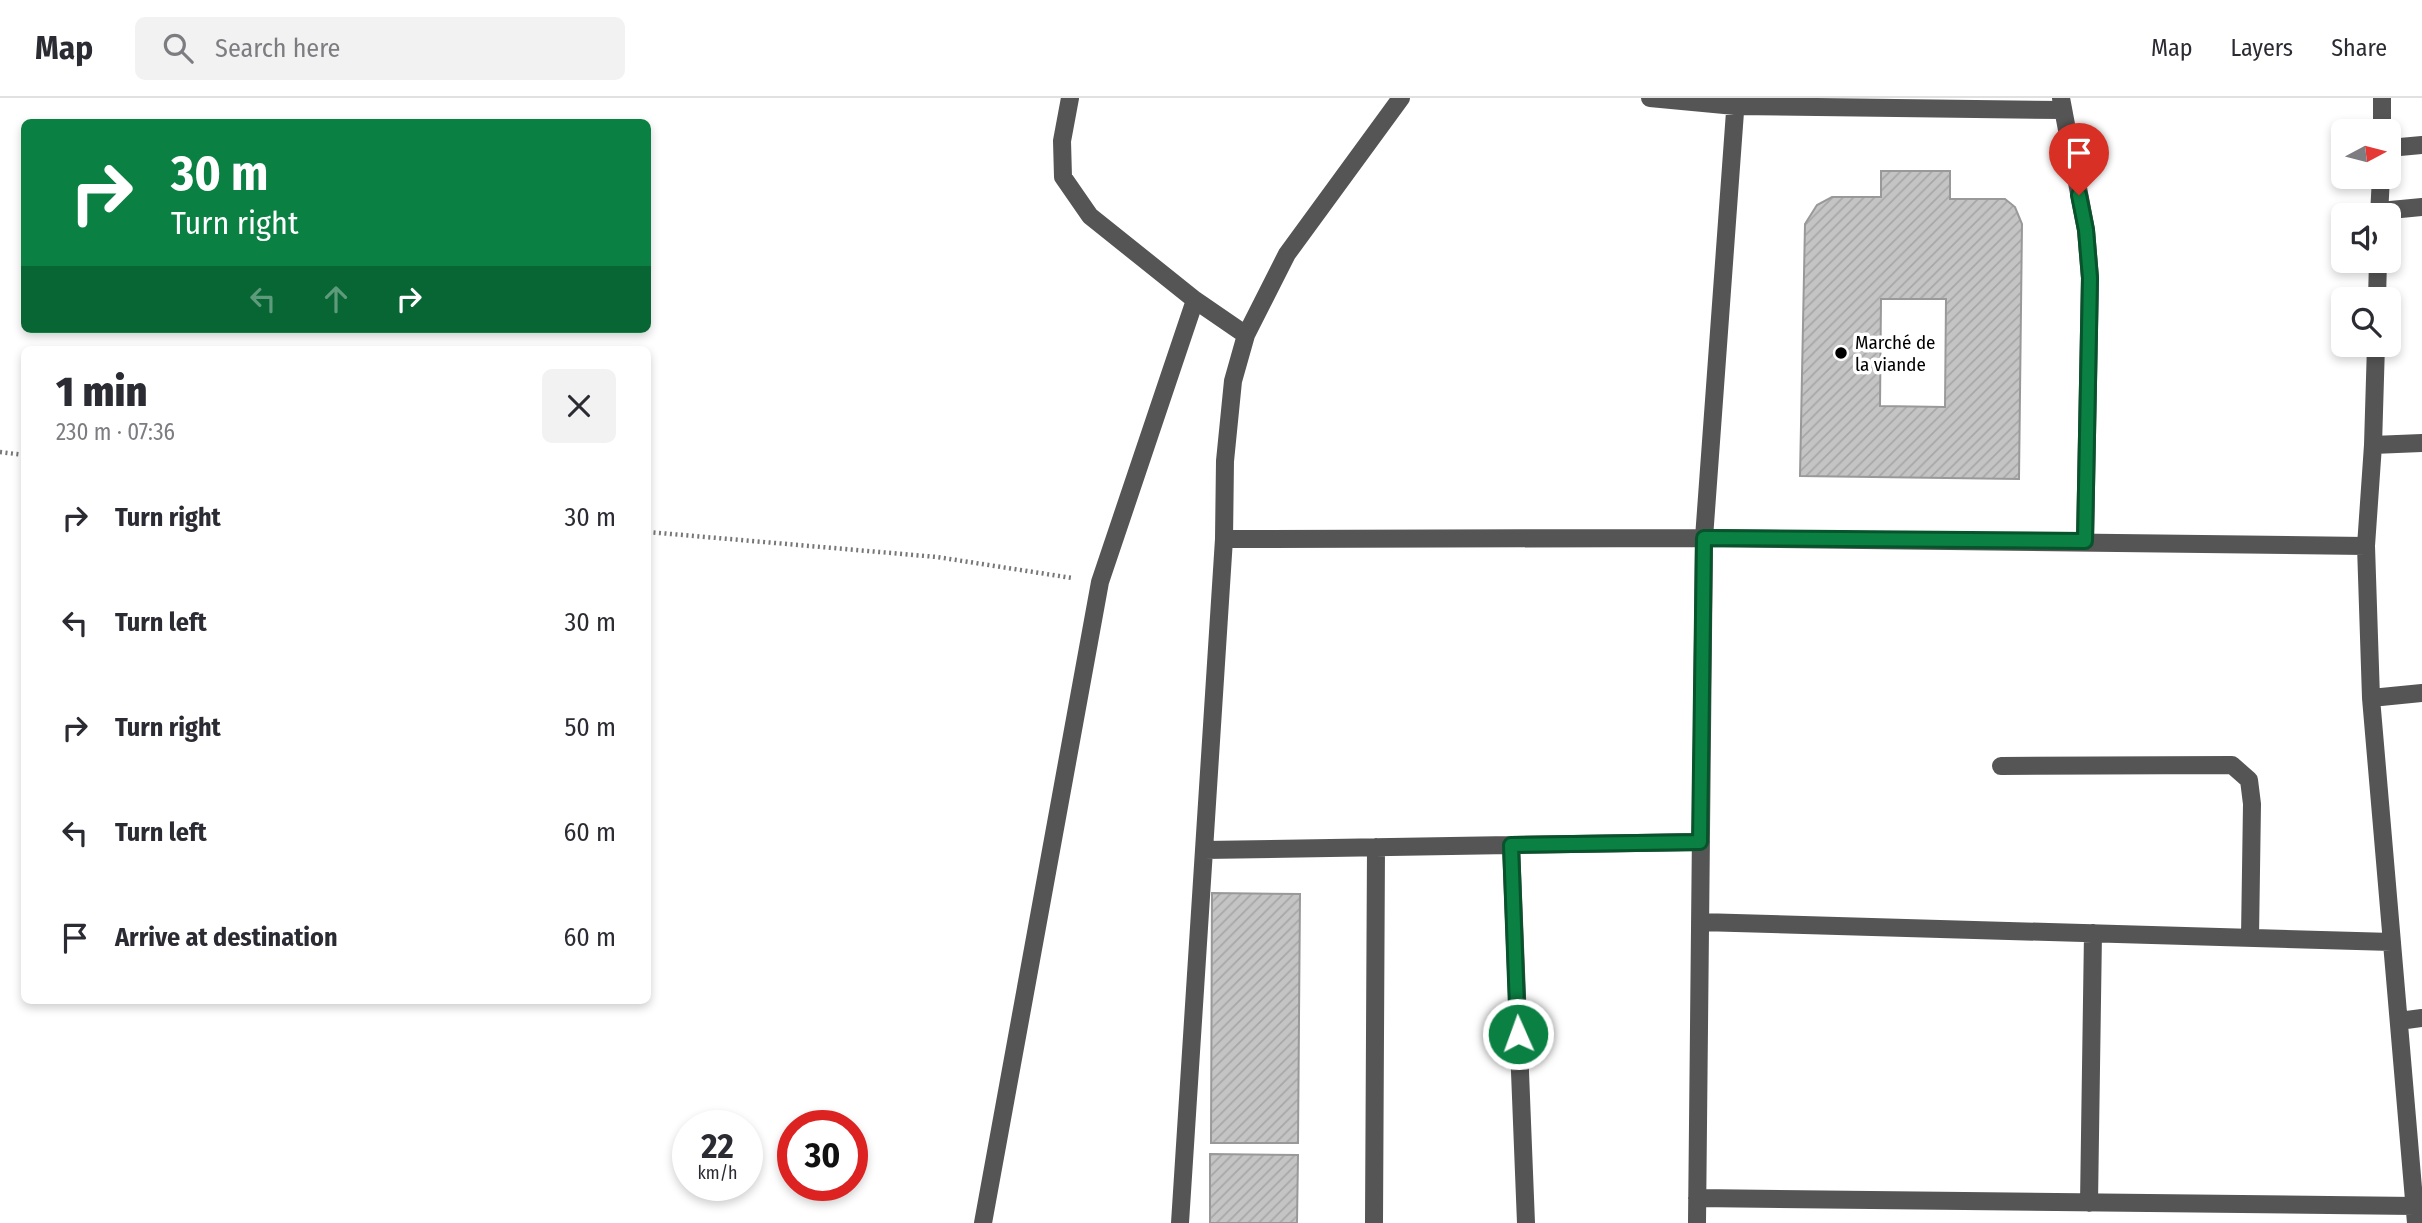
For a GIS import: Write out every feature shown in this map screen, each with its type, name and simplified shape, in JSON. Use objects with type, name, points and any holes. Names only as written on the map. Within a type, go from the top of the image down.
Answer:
[{"type":"street","points":[[1070,98],[1062,141],[1063,177],[1090,216],[1195,300],[1246,335]]},
{"type":"street","points":[[1180,1223],[1224,539],[1225,461],[1233,381],[1246,335],[1287,254],[1401,98]]},
{"type":"street","points":[[1650,98],[1736,102],[2062,104],[2086,230],[2090,278],[2085,541]]},
{"type":"street","points":[[2382,98],[2382,119]]},
{"type":"street","points":[[1697,1223],[1704,538],[1736,102]]},
{"type":"street","points":[[2401,147],[2422,145]]},
{"type":"street","points":[[2401,210],[2422,206]]},
{"type":"street","points":[[983,1223],[1100,582],[1195,300]]},
{"type":"street","points":[[1697,1198],[2089,1203],[2415,1214],[2371,698],[2366,546],[2376,357]]},
{"type":"street","points":[[2372,445],[2422,443]]},
{"type":"street","points":[[1224,539],[1704,538],[2366,546]]},
{"type":"street","points":[[2371,698],[2422,693]]},
{"type":"street","points":[[2001,766],[2232,765],[2249,780],[2252,804],[2250,937]]},
{"type":"street","points":[[1204,850],[1700,842]]},
{"type":"street","points":[[1511,845],[1526,1223]]},
{"type":"street","points":[[1374,1223],[1376,847]]},
{"type":"street","points":[[1700,922],[2392,942]]},
{"type":"street","points":[[2089,1203],[2093,933]]},
{"type":"street","points":[[2399,1021],[2422,1018]]},
{"type":"path","points":[[0,452],[21,454]]},
{"type":"path","points":[[651,532],[937,557],[1100,582]]},
{"type":"building","name":"Marché de la viande","points":[[1881,171],[1950,171],[1950,199],[2005,199],[2015,207],[2022,224],[2019,479],[1800,476],[1805,224],[1817,205],[1832,197],[1881,197]],"holes":[[[1881,299],[1946,299],[1945,407],[1880,406]]]},
{"type":"building","points":[[1212,893],[1300,894],[1298,1143],[1211,1143]]},
{"type":"building","points":[[1210,1154],[1298,1155],[1297,1223],[1210,1223]]},
{"type":"place","name":"Marché de la viande","points":[[1841,353]]},
{"type":"route","points":[[1518,1034],[1511,845],[1700,842],[1704,538],[2085,541],[2090,278],[2086,230],[2079,195]]}]
